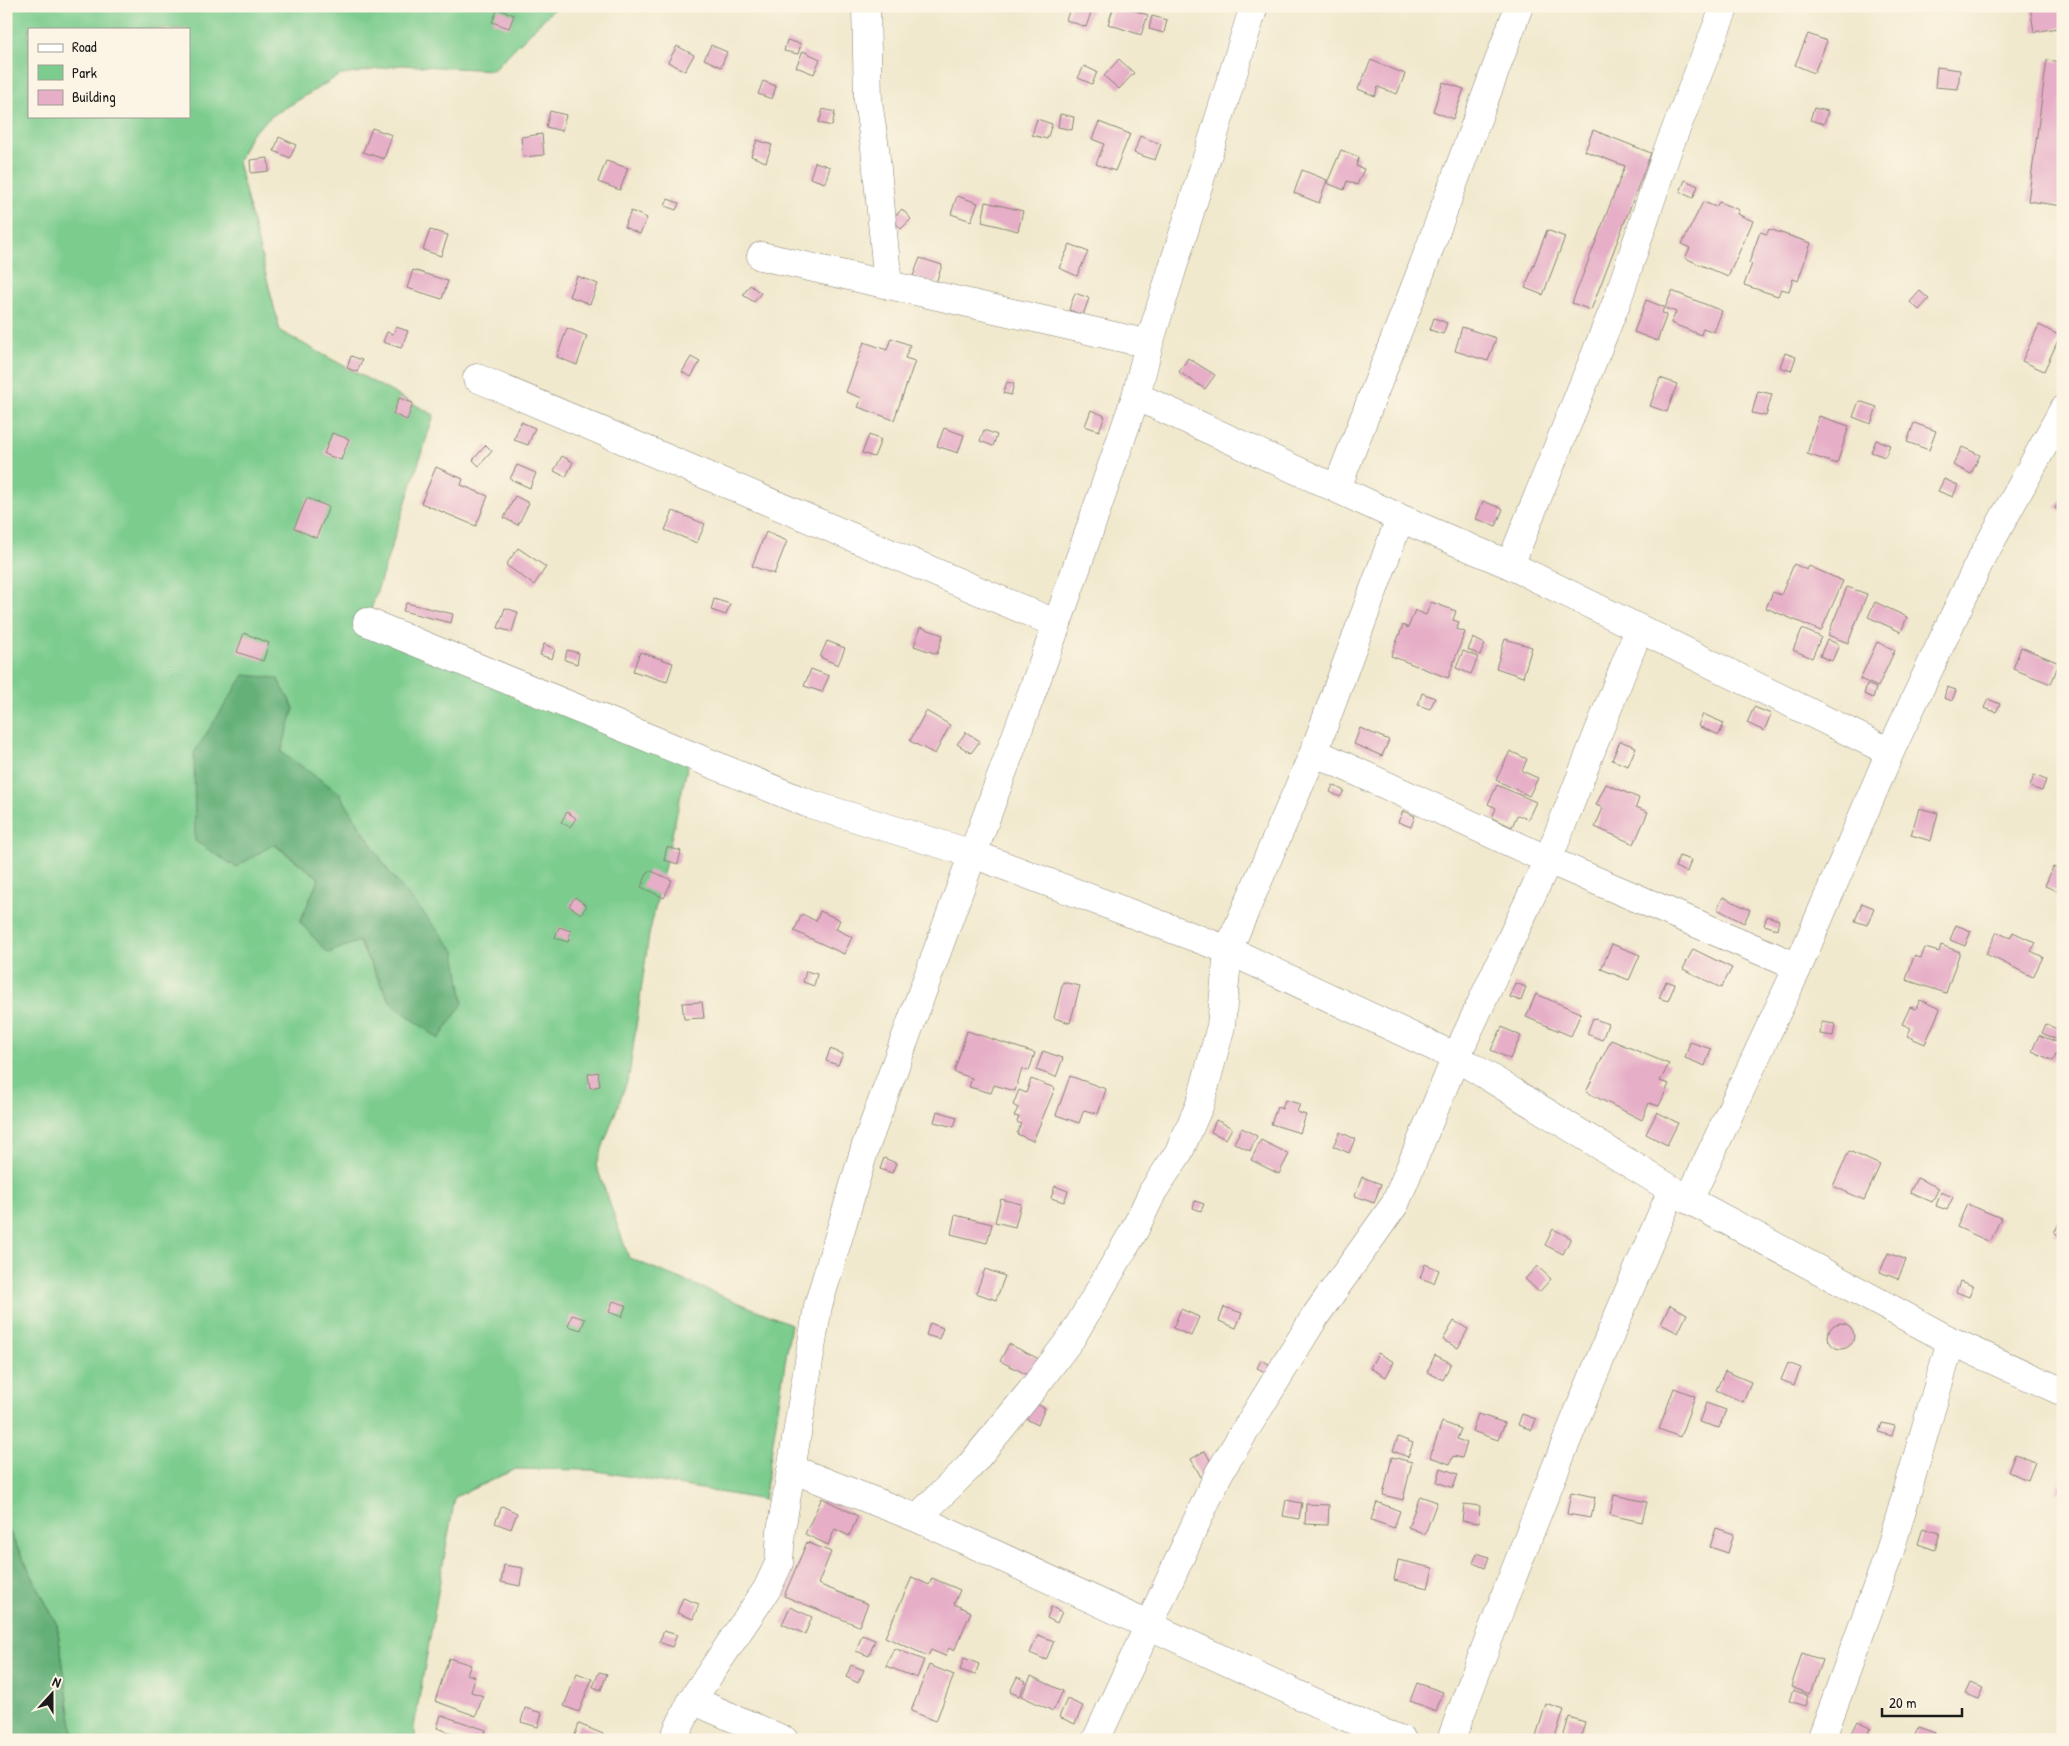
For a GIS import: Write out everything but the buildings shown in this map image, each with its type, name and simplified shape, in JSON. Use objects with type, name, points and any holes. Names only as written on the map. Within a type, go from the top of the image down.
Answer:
[{"type":"street","points":[[866,6],[868,101],[876,148],[888,285]]},
{"type":"street","points":[[673,1740],[692,1700],[768,1589],[779,1562],[781,1532],[821,1296],[865,1148],[1057,624],[1136,396],[1149,344],[1254,6]]},
{"type":"street","points":[[1337,488],[1427,256],[1519,6]]},
{"type":"street","points":[[1510,565],[1617,301],[1668,149],[1725,6]]},
{"type":"street","points":[[761,256],[1149,344]]},
{"type":"street","points":[[477,378],[1057,624]]},
{"type":"street","points":[[1136,396],[1400,518],[1510,565],[1890,752]]},
{"type":"street","points":[[1451,1740],[1511,1576],[1585,1392],[1680,1195],[1798,967],[1890,752],[1979,563],[2063,410]]},
{"type":"street","points":[[917,1518],[970,1467],[1072,1337],[1134,1231],[1154,1191],[1179,1152],[1200,1104],[1221,1026],[1228,950],[1314,752],[1400,518]]},
{"type":"street","points":[[367,622],[807,803],[973,854],[1228,950],[1456,1057],[1680,1195],[1951,1341],[2063,1392]]},
{"type":"street","points":[[1096,1740],[1219,1473],[1316,1315],[1395,1204],[1456,1057],[1548,860],[1639,629]]},
{"type":"street","points":[[1314,752],[1548,860],[1798,967]]},
{"type":"street","points":[[1821,1740],[1889,1554],[1951,1341]]},
{"type":"street","points":[[792,1469],[917,1518],[1368,1727],[1402,1740]]},
{"type":"street","points":[[692,1700],[784,1740]]},
{"type":"green space","points":[[6,6],[557,6],[493,70],[401,65],[338,76],[272,116],[251,134],[238,162],[280,331],[434,415],[367,622],[689,760],[649,935],[629,1076],[596,1165],[629,1258],[791,1324],[764,1500],[592,1470],[516,1469],[455,1497],[414,1727],[416,1740],[74,1740],[57,1625],[6,1525]],"holes":[[[277,679],[294,708],[281,752],[339,793],[389,872],[439,1039],[391,1003],[358,941],[328,953],[300,922],[319,878],[273,844]]]},
{"type":"green space","points":[[244,675],[277,678],[294,708],[281,752],[339,793],[389,872],[455,951],[463,1003],[439,1039],[391,1003],[359,941],[328,953],[300,922],[319,878],[274,844],[236,867],[195,841],[194,753]]},
{"type":"green space","points":[[6,1525],[57,1625],[74,1740],[6,1740]]}]
